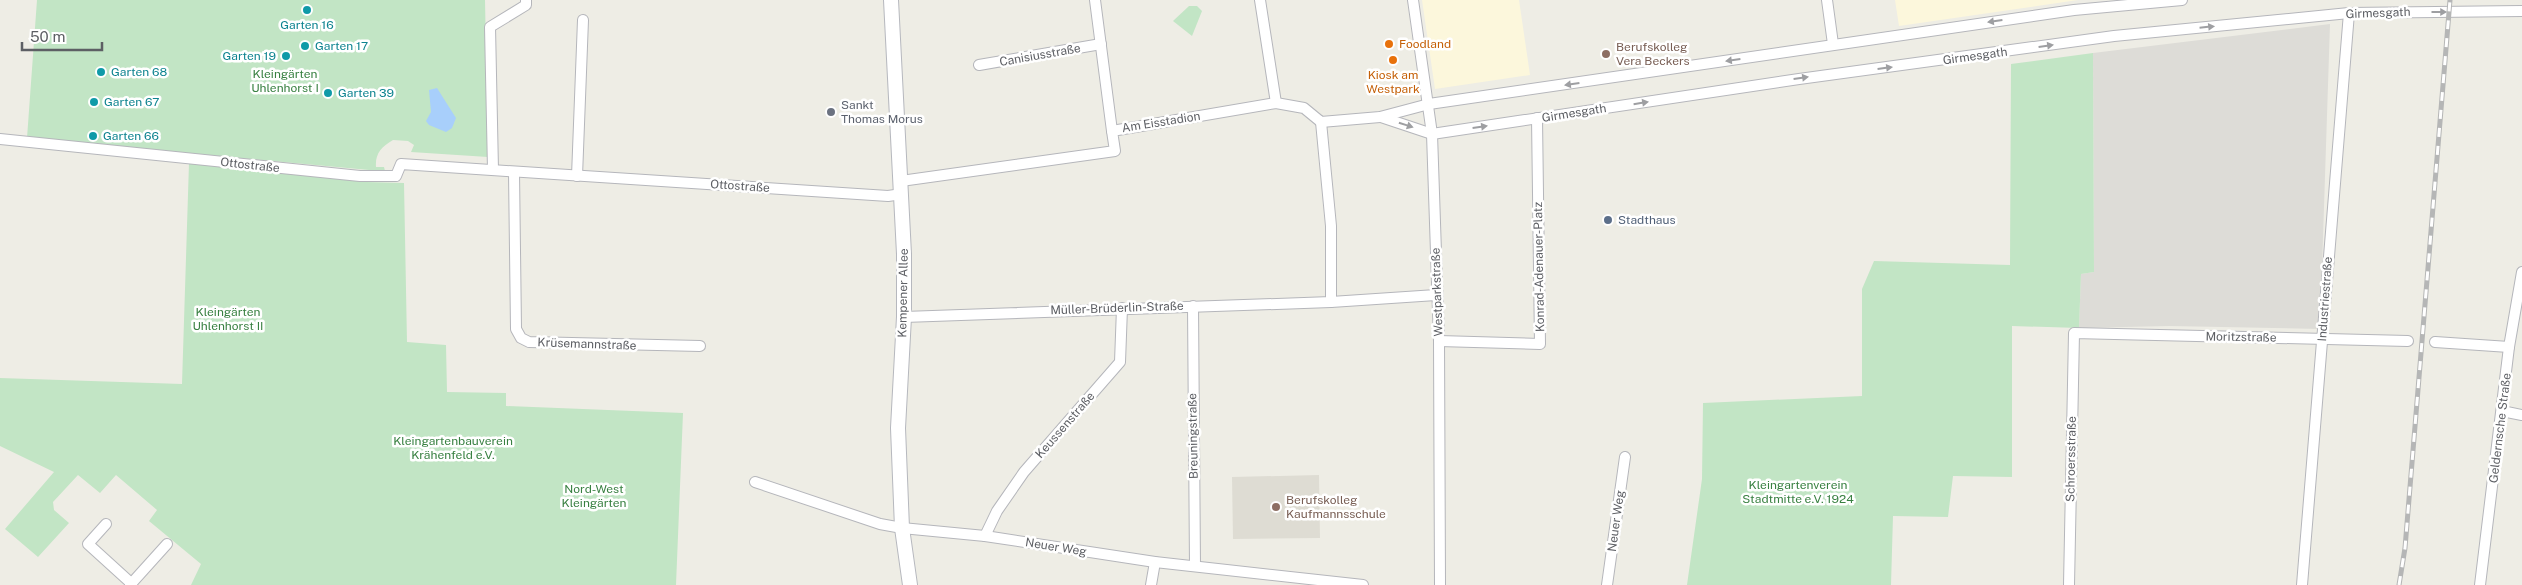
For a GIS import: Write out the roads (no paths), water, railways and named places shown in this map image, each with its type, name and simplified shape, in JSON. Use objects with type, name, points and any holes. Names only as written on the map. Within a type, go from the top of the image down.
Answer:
[{"type":"street","points":[[493,170],[490,27],[526,5],[526,0]]},
{"type":"street","name":"Kempener Allee","points":[[891,0],[901,188],[904,316],[898,428],[902,528],[910,585]]},
{"type":"street","points":[[1095,0],[1112,131]]},
{"type":"street","points":[[1260,0],[1276,103]]},
{"type":"street","name":"Westparkstraße","points":[[1414,0],[1432,134],[1439,341],[1440,585]]},
{"type":"street","points":[[1827,0],[1833,44]]},
{"type":"street","points":[[1331,302],[1331,226],[1321,122],[1380,117],[1428,104],[1799,51],[1833,44],[2074,10],[2182,0]]},
{"type":"street","name":"Girmesgath","points":[[1432,134],[1799,79],[2114,36],[2349,13],[2522,11]]},
{"type":"street","name":"Industriestraße","points":[[2302,585],[2349,13]]},
{"type":"street","points":[[577,176],[583,20]]},
{"type":"street","name":"Canisiusstraße","points":[[978,65],[1101,44]]},
{"type":"street","name":"Am Eisstadion","points":[[901,188],[1115,151],[1112,131],[1276,103],[1304,108],[1321,122]]},
{"type":"street","points":[[1380,117],[1432,134]]},
{"type":"street","name":"Konrad-Adenauer-Platz","points":[[1439,341],[1540,344],[1536,118]]},
{"type":"street","name":"Ottostraße","points":[[0,138],[360,176],[396,176],[401,164],[888,196],[901,188]]},
{"type":"street","name":"Krüsemannstraße","points":[[514,172],[516,329],[521,338],[528,342],[700,346]]},
{"type":"street","name":"Geldernsche Straße","points":[[2480,585],[2509,347],[2522,272]]},
{"type":"street","name":"Müller-Brüderlin-Straße","points":[[904,316],[1331,302],[1436,294]]},
{"type":"street","name":"Breuningstraße","points":[[1193,306],[1195,566]]},
{"type":"street","name":"Keussenstraße","points":[[985,536],[996,511],[1024,472],[1120,362],[1122,308]]},
{"type":"street","name":"Moritzstraße","points":[[2074,333],[2408,341]]},
{"type":"street","name":"Schroersstraße","points":[[2069,585],[2074,333]]},
{"type":"street","points":[[2435,342],[2509,347]]},
{"type":"street","points":[[2502,411],[2522,415]]},
{"type":"street","name":"Neuer Weg","points":[[1607,585],[1625,457]]},
{"type":"street","name":"Neuer Weg","points":[[755,482],[880,524],[902,528],[985,536],[1155,562],[1363,585]]},
{"type":"street","points":[[106,524],[88,544],[131,584],[167,544]]},
{"type":"street","points":[[1151,585],[1155,562]]},
{"type":"water","points":[[437,88],[456,118],[452,128],[446,132],[429,125],[426,121],[431,112],[429,90]]},
{"type":"railway","points":[[2399,585],[2405,548],[2450,0]]},
{"type":"place","name":"Garten 16","points":[[307,10]]},
{"type":"place","name":"Foodland","points":[[1389,44]]},
{"type":"place","name":"Garten 17","points":[[305,46]]},
{"type":"place","name":"Berufskolleg Vera Beckers","points":[[1606,54]]},
{"type":"place","name":"Garten 19","points":[[286,56]]},
{"type":"place","name":"Kiosk am Westpark","points":[[1393,60]]},
{"type":"place","name":"Garten 68","points":[[101,72]]},
{"type":"place","name":"Garten 39","points":[[328,93]]},
{"type":"place","name":"Garten 67","points":[[94,102]]},
{"type":"place","name":"Sankt Thomas Morus","points":[[831,112]]},
{"type":"place","name":"Garten 66","points":[[93,136]]},
{"type":"place","name":"Stadthaus","points":[[1608,220]]},
{"type":"place","name":"Berufskolleg Kaufmannsschule","points":[[1276,507]]},
{"type":"park label","name":"Kleingärten Uhlenhorst I","points":[[285,81]]},
{"type":"park label","name":"Kleingärten Uhlenhorst II","points":[[228,319]]},
{"type":"park label","name":"Kleingartenbauverein Krähenfeld e.V.","points":[[453,448]]},
{"type":"park label","name":"Kleingartenverein Stadtmitte e.V. 1924","points":[[1798,492]]},
{"type":"park label","name":"Nord-West Kleingärten","points":[[594,496]]}]
